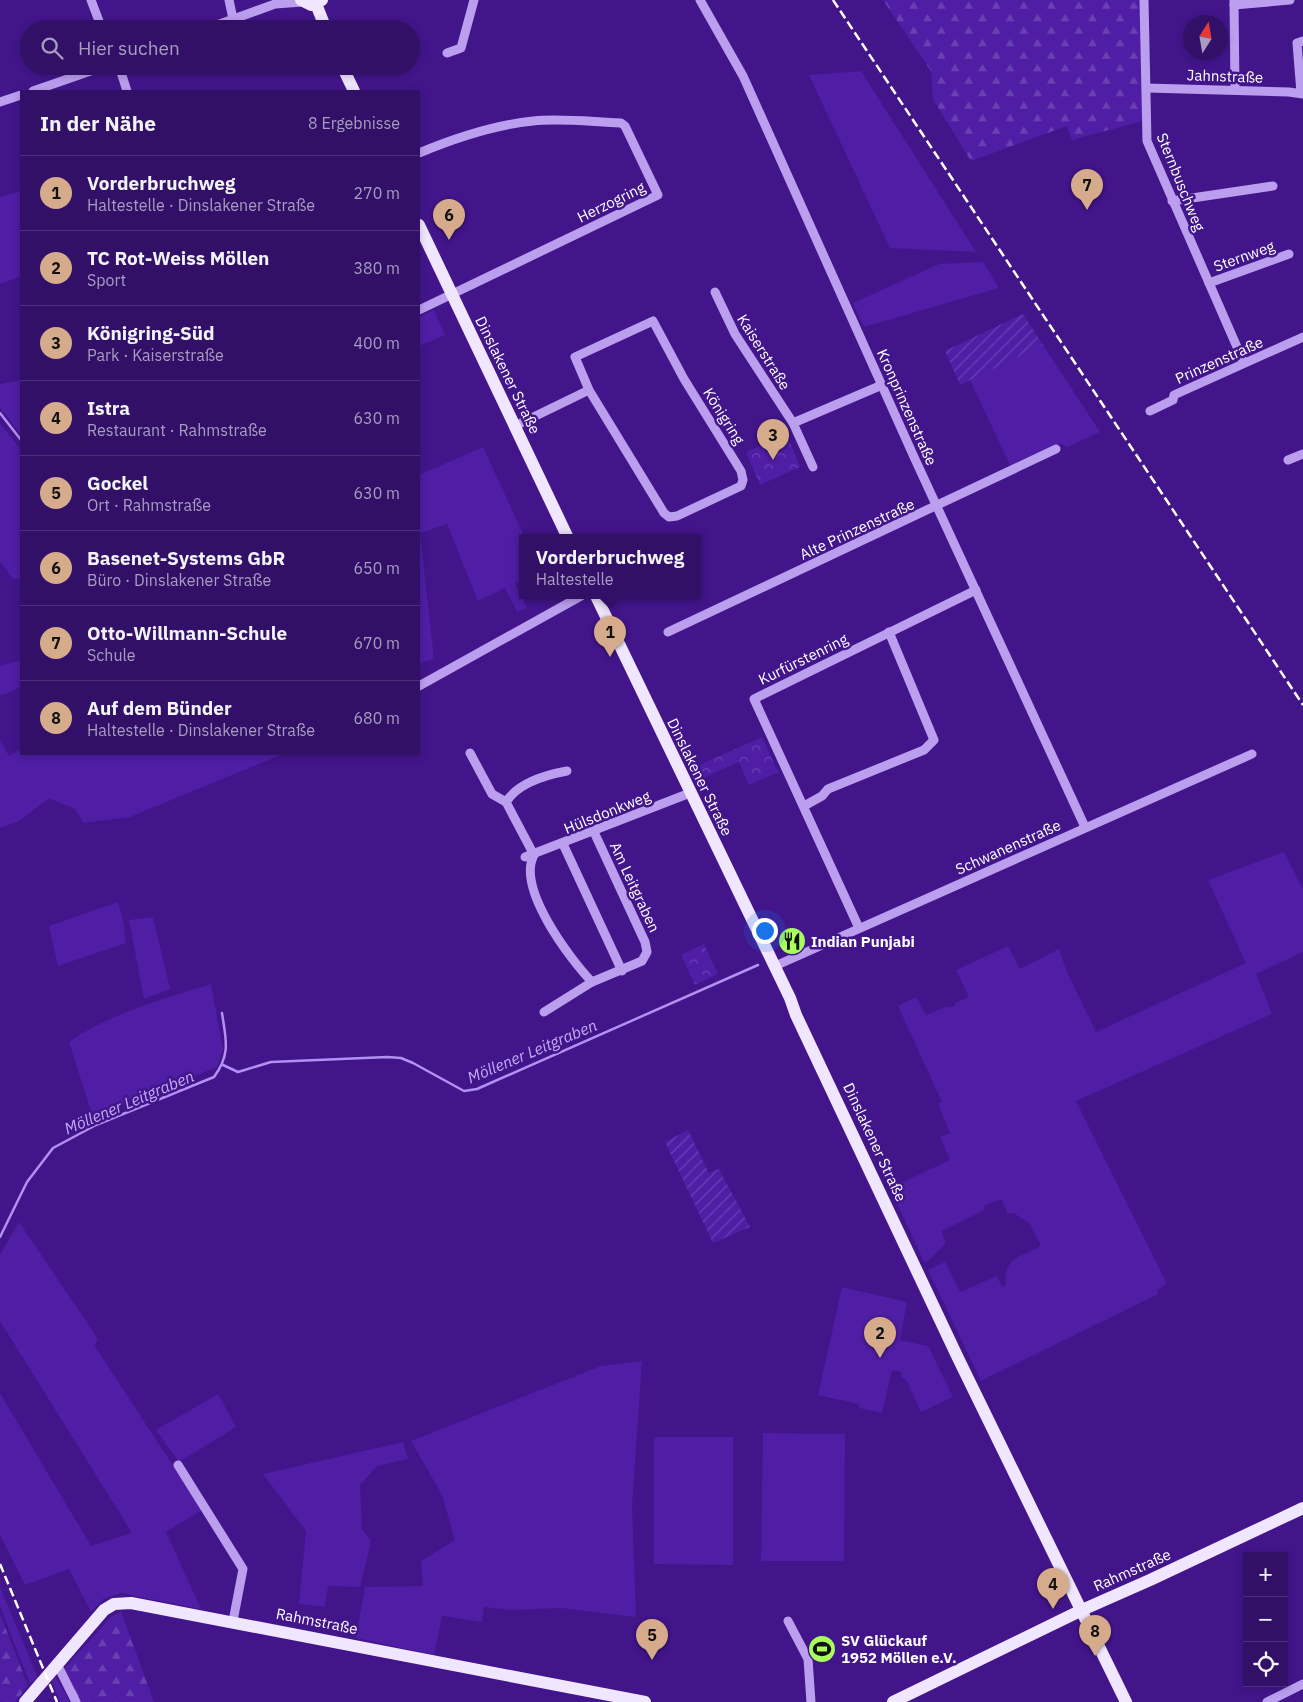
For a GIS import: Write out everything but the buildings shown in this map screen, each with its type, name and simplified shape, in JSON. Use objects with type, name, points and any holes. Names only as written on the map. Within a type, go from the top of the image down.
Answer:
[{"type":"main road","points":[[302,1],[319,2],[324,20]]},
{"type":"main road","points":[[346,75],[354,90]]},
{"type":"main road","name":"Dinslakener Straße","points":[[420,227],[566,534]]},
{"type":"main road","name":"Dinslakener Straße","points":[[597,599],[775,966],[958,1358],[1126,1702]]},
{"type":"main road","name":"Rahmstraße","points":[[893,1702],[1082,1610],[1303,1508]]},
{"type":"main road","name":"Rahmstraße","points":[[25,1702],[104,1610],[114,1604],[131,1603],[645,1702]]},
{"type":"street","points":[[91,0],[99,20]]},
{"type":"street","points":[[229,0],[233,19],[278,2],[302,1]]},
{"type":"street","points":[[447,53],[461,48],[474,0]]},
{"type":"street","name":"Kronprinzenstraße","points":[[700,0],[743,76],[937,507],[1085,827]]},
{"type":"street","name":"Sternbuschweg","points":[[1144,0],[1147,141],[1244,363]]},
{"type":"street","points":[[1235,90],[1234,3],[1290,0]]},
{"type":"street","points":[[1302,94],[1297,43],[1303,41]]},
{"type":"street","points":[[36,90],[79,75]]},
{"type":"street","points":[[122,75],[127,90]]},
{"type":"street","name":"Jahnstraße","points":[[1147,88],[1302,94]]},
{"type":"street","points":[[0,102],[20,95]]},
{"type":"street","name":"Herzogring","points":[[420,153],[455,138],[499,126],[534,121],[621,123],[625,126],[658,195],[452,294]]},
{"type":"street","points":[[1172,201],[1273,186]]},
{"type":"street","name":"Sternweg","points":[[1209,283],[1289,254]]},
{"type":"street","name":"Kaiserstraße","points":[[715,292],[735,334],[793,424],[813,467]]},
{"type":"street","points":[[420,310],[452,294]]},
{"type":"street","name":"Königring","points":[[652,321],[684,379],[742,471],[744,480],[741,486],[677,516],[669,517],[664,513],[589,390],[575,357],[652,321]]},
{"type":"street","name":"Prinzenstraße","points":[[1150,411],[1173,400],[1174,395],[1303,337]]},
{"type":"street","points":[[793,424],[882,385]]},
{"type":"street","points":[[515,426],[589,390]]},
{"type":"street","name":"Alte Prinzenstraße","points":[[668,632],[937,507],[1056,449]]},
{"type":"street","points":[[1288,460],[1303,454]]},
{"type":"street","name":"Kurfürstenring","points":[[859,928],[754,699],[976,590]]},
{"type":"street","points":[[420,685],[576,599]]},
{"type":"street","points":[[804,806],[822,796],[828,789],[924,750],[934,740],[889,632]]},
{"type":"street","points":[[470,753],[492,794],[506,802],[529,856],[532,879],[541,908],[555,937],[592,982]]},
{"type":"street","name":"Schwanenstraße","points":[[775,966],[1252,754]]},
{"type":"street","points":[[506,802],[512,792],[547,775],[567,771]]},
{"type":"street","name":"Hülsdonkweg","points":[[529,856],[690,793]]},
{"type":"street","name":"Am Leitgraben","points":[[544,1012],[592,982],[622,971],[642,960],[647,952],[594,832]]},
{"type":"street","points":[[563,844],[622,971]]},
{"type":"street","points":[[178,1465],[243,1569],[233,1622]]},
{"type":"street","points":[[788,1621],[808,1659],[810,1702]]},
{"type":"street","points":[[56,1666],[60,1670],[76,1702]]},
{"type":"street","points":[[1267,1702],[1303,1684]]},
{"type":"green space","points":[[883,0],[1144,0],[1146,120],[1072,140],[1067,126],[971,161],[933,99],[931,71]]},
{"type":"green space","points":[[861,71],[976,252],[890,248],[809,75]]},
{"type":"green space","points":[[20,191],[20,276],[0,284],[0,197]]},
{"type":"green space","points":[[983,262],[999,288],[864,327],[853,303],[939,264]]},
{"type":"green space","points":[[434,310],[445,335],[420,346],[420,317]]},
{"type":"green space","points":[[1023,314],[1043,345],[960,385],[945,351]]},
{"type":"green space","points":[[1043,345],[1100,432],[1067,447],[1061,444],[1010,465],[970,380]]},
{"type":"green space","points":[[20,380],[20,434],[0,408],[0,384]]},
{"type":"green space","points":[[0,423],[20,449],[20,580],[12,578],[0,561]]},
{"type":"green space","points":[[787,435],[800,467],[760,485],[746,452]]},
{"type":"green space","points":[[483,447],[523,534],[519,534],[519,581],[515,583],[519,591],[519,599],[523,599],[527,608],[517,612],[505,588],[478,601],[447,524],[420,533],[420,475]]},
{"type":"green space","points":[[420,533],[434,659],[420,663]]},
{"type":"green space","points":[[20,660],[20,687],[0,696],[0,666]]},
{"type":"green space","points":[[762,737],[778,772],[749,785],[739,762],[694,782],[689,770]]},
{"type":"green space","points":[[0,740],[9,756],[20,750],[20,755],[281,755],[130,817],[83,823],[75,809],[49,798],[19,821],[0,828]]},
{"type":"green space","points":[[1284,852],[1303,889],[1303,952],[1256,974],[1272,1014],[1076,1101],[1167,1284],[1157,1290],[1158,1294],[981,1381],[928,1270],[945,1262],[960,1292],[997,1276],[1002,1287],[1006,1285],[1007,1269],[1010,1263],[1041,1246],[1030,1224],[1014,1213],[1008,1214],[1001,1199],[984,1206],[985,1210],[941,1231],[946,1243],[928,1261],[924,1262],[890,1188],[950,1160],[940,1137],[950,1133],[938,1103],[942,1102],[898,1006],[916,997],[926,1015],[955,1005],[955,1003],[969,997],[956,970],[1008,946],[1020,969],[1059,949],[1067,972],[1096,1032],[1246,963],[1208,880]]},
{"type":"green space","points":[[118,902],[126,943],[58,966],[49,926]]},
{"type":"green space","points":[[153,917],[170,989],[144,999],[129,920]]},
{"type":"green space","points":[[704,944],[718,974],[695,985],[681,955]]},
{"type":"green space","points":[[211,984],[223,1049],[217,1067],[93,1118],[69,1042],[120,1015],[156,1001]]},
{"type":"green space","points":[[688,1130],[709,1173],[719,1169],[750,1227],[713,1243],[665,1142]]},
{"type":"green space","points":[[19,1222],[98,1339],[94,1345],[202,1510],[166,1532],[201,1609],[121,1593],[103,1599],[91,1612],[69,1569],[25,1585],[0,1535],[0,1393],[91,1546],[132,1533],[0,1321],[0,1255]]},
{"type":"green space","points":[[842,1287],[907,1302],[900,1340],[928,1346],[953,1397],[921,1412],[906,1379],[901,1378],[902,1372],[892,1370],[882,1413],[859,1408],[859,1404],[818,1395]]},
{"type":"green space","points":[[642,1361],[632,1505],[636,1617],[561,1608],[512,1610],[484,1607],[482,1622],[442,1616],[434,1655],[356,1638],[365,1587],[423,1586],[421,1561],[455,1540],[442,1495],[411,1441],[601,1366]]},
{"type":"green space","points":[[218,1394],[236,1427],[179,1462],[156,1430]]},
{"type":"green space","points":[[763,1433],[845,1434],[844,1561],[761,1561]]},
{"type":"green space","points":[[654,1437],[733,1437],[733,1565],[654,1564]]},
{"type":"green space","points":[[403,1442],[408,1459],[377,1466],[360,1485],[362,1529],[371,1541],[360,1587],[328,1586],[325,1607],[299,1604],[306,1531],[263,1474]]},
{"type":"green space","points":[[0,1587],[38,1678],[30,1684],[0,1606]]},
{"type":"green space","points":[[121,1611],[154,1702],[78,1702],[63,1670],[110,1618]]},
{"type":"green space","points":[[0,1614],[28,1686],[15,1702],[0,1702]]},
{"type":"green space","points":[[56,1677],[70,1702],[60,1702],[51,1679]]},
{"type":"waterway","points":[[0,413],[20,439]]},
{"type":"waterway","name":"Möllener Leitgraben","points":[[223,1065],[238,1072],[271,1062],[401,1058],[464,1091],[477,1089],[758,965]]},
{"type":"waterway","name":"Möllener Leitgraben","points":[[0,1237],[27,1182],[53,1148],[96,1125],[214,1077],[225,1054],[226,1039],[222,1013]]},
{"type":"railway","points":[[833,0],[1303,705]]},
{"type":"railway","points":[[0,1564],[57,1702]]},
{"type":"place","name":"Otto-Willmann-Schule","points":[[1087,210]]},
{"type":"place","name":"Basenet-Systems GbR","points":[[449,240]]},
{"type":"place","name":"Königring-Süd","points":[[773,460]]},
{"type":"place","name":"Vorderbruchweg","points":[[610,657]]},
{"type":"place","name":"Indian Punjabi","points":[[792,941]]},
{"type":"place","name":"TC Rot-Weiss Möllen","points":[[880,1358]]},
{"type":"place","name":"Istra","points":[[1053,1609]]},
{"type":"place","name":"SV Glückauf 1952 Möllen e.V.","points":[[822,1649]]},
{"type":"place","name":"Auf dem Bünder","points":[[1095,1656]]},
{"type":"place","name":"Gockel","points":[[652,1660]]}]
